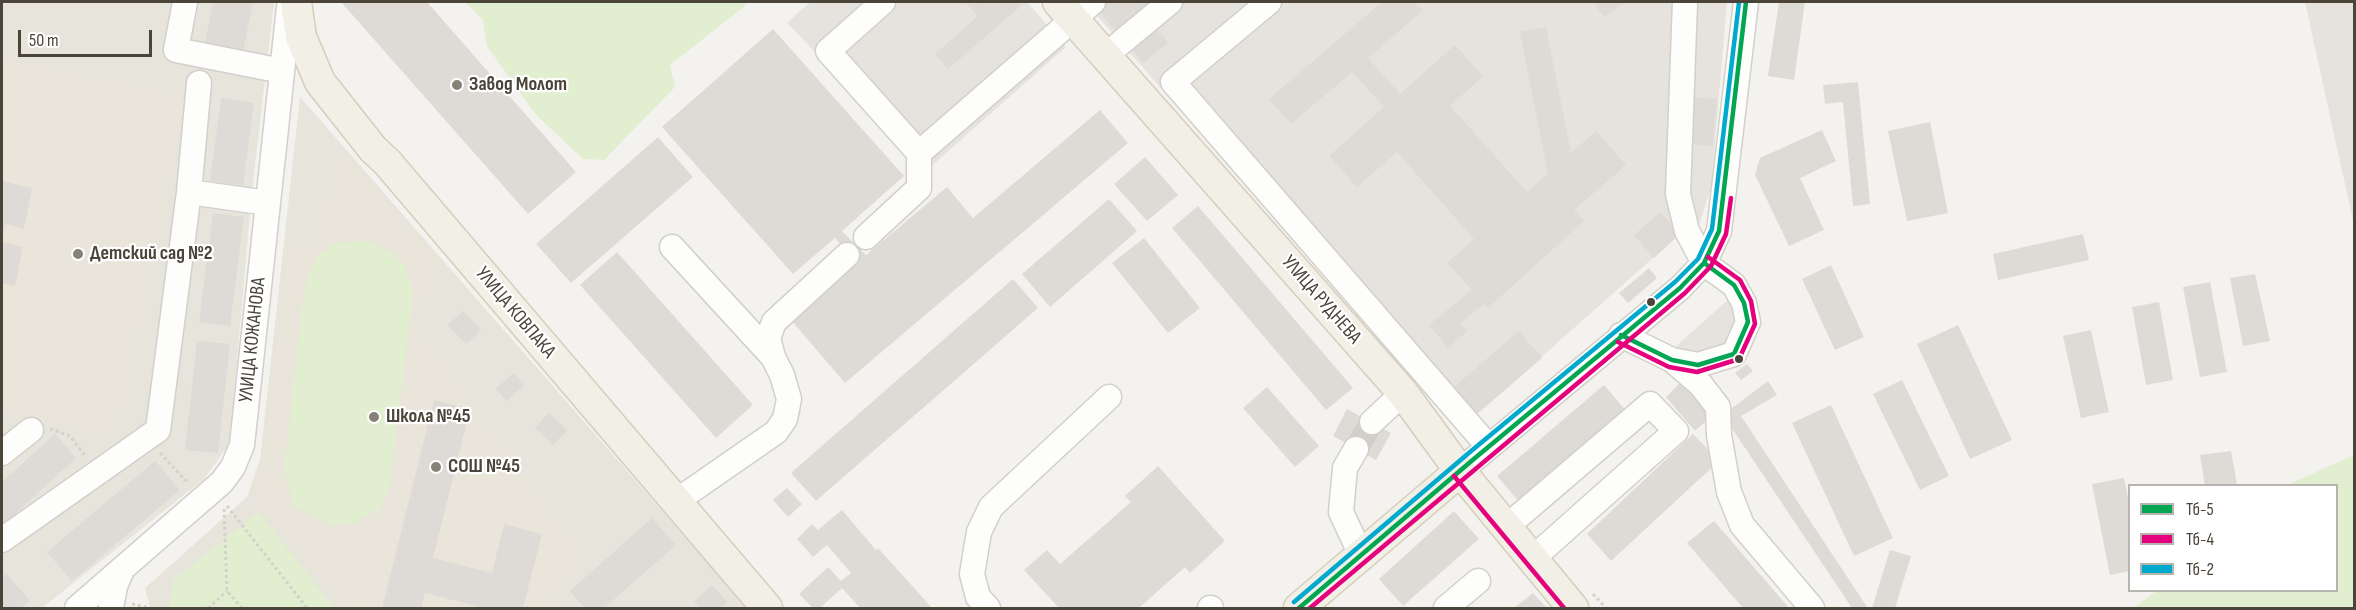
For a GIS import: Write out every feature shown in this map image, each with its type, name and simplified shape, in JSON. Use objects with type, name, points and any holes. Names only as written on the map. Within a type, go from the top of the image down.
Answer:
[{"type":"main road","name":"УЛИЦА КОВПАКА","points":[[296,2],[301,37],[320,82],[373,149],[387,162],[767,609]]},
{"type":"main road","name":"УЛИЦА РУДНЕВА","points":[[1075,7],[1106,55],[1402,393],[1460,471],[1573,609]]},
{"type":"main road","points":[[1299,609],[1460,471]]},
{"type":"street","points":[[185,2],[176,50],[282,71]]},
{"type":"street","name":"УЛИЦА КОЖАНОВА","points":[[77,609],[124,565],[222,482],[233,467],[242,445],[290,2]]},
{"type":"street","points":[[866,237],[919,188],[919,153],[828,51],[883,2]]},
{"type":"street","points":[[1106,55],[1170,2]]},
{"type":"street","points":[[1269,2],[1173,82],[1488,446]]},
{"type":"street","points":[[1672,360],[1698,365],[1734,354],[1748,322],[1744,303],[1734,285],[1704,263],[1687,231],[1678,194],[1685,2]]},
{"type":"street","points":[[1460,471],[1680,288],[1704,263],[1719,231],[1746,2]]},
{"type":"street","points":[[919,153],[1075,7]]},
{"type":"street","points":[[2,540],[158,430],[189,192],[199,83]]},
{"type":"street","points":[[189,192],[268,203]]},
{"type":"street","points":[[672,247],[773,357]]},
{"type":"street","points":[[675,502],[776,432],[785,419],[789,399],[768,338],[774,322],[847,255]]},
{"type":"street","points":[[1621,335],[1672,360],[1701,385],[1718,407],[1719,435],[1729,492],[1742,525],[1812,609]]},
{"type":"street","points":[[1372,422],[1402,393]]},
{"type":"street","points":[[988,609],[978,597],[972,574],[979,532],[992,507],[1109,397]]},
{"type":"street","points":[[1506,527],[1650,404],[1676,431],[1532,559]]},
{"type":"street","points":[[2,453],[31,430]]},
{"type":"street","points":[[1356,449],[1345,468],[1341,512],[1362,555]]},
{"type":"street","points":[[120,606],[115,586],[124,565]]},
{"type":"street","points":[[1446,609],[1478,581]]},
{"type":"path","points":[[70,436],[98,472]]},
{"type":"path","points":[[147,437],[189,483]]},
{"type":"path","points":[[242,609],[226,591],[224,501],[307,609]]},
{"type":"path","points":[[208,609],[226,591]]},
{"type":"path","points":[[120,606],[151,609]]},
{"type":"shaded area","points":[[2,2],[274,2],[251,200],[230,443],[204,479],[42,608],[2,608]]},
{"type":"shaded area","points":[[810,2],[1027,2],[1066,47],[928,169],[787,23]]},
{"type":"shaded area","points":[[1085,2],[1727,2],[1711,188],[1698,227],[1680,234],[1477,414],[1461,394],[1444,408]]},
{"type":"shaded area","points":[[2305,2],[2354,2],[2354,225]]},
{"type":"shaded area","name":"Детский сад №2","points":[[2,59],[187,97],[116,436],[2,410]]},
{"type":"shaded area","name":"Школа №45","points":[[300,97],[747,608],[150,608],[145,588],[247,497],[260,460]]},
{"type":"shaded area","name":"Школа №45","points":[[341,151],[435,257],[418,330],[585,560],[551,595],[558,608],[344,608],[257,504],[289,245],[313,250]]},
{"type":"shaded area","points":[[1730,298],[1743,323],[1729,350],[1694,358],[1675,347]]},
{"type":"green space","points":[[465,2],[746,2],[745,6],[670,65],[675,87],[604,160],[583,159],[536,115],[487,46],[483,20]]},
{"type":"green space","points":[[366,241],[387,250],[405,266],[413,292],[390,485],[379,509],[355,523],[329,525],[296,507],[287,485],[285,463],[301,315],[307,278],[317,257],[335,243]]},
{"type":"green space","points":[[2354,455],[2354,608],[2134,608],[2155,592],[2338,592],[2338,484],[2289,484]]},
{"type":"green space","points":[[259,512],[334,608],[169,608],[174,579]]},
{"type":"building","points":[[213,2],[253,2],[243,51],[205,44]]},
{"type":"building","points":[[341,2],[427,2],[576,172],[528,214]]},
{"type":"building","points":[[965,2],[989,2],[992,5],[996,2],[1019,2],[1022,5],[948,69],[935,54],[978,16]]},
{"type":"building","points":[[1100,2],[1156,2],[1118,34],[1095,6]]},
{"type":"building","points":[[1382,2],[1415,2],[1423,10],[1368,58],[1400,94],[1455,45],[1483,76],[1450,106],[1527,192],[1548,173],[1520,32],[1546,27],[1571,153],[1596,131],[1626,165],[1574,210],[1584,221],[1488,308],[1484,304],[1460,323],[1467,331],[1448,348],[1429,325],[1472,290],[1447,263],[1474,239],[1397,152],[1357,187],[1329,156],[1384,107],[1352,72],[1291,124],[1269,99]]},
{"type":"building","points":[[1593,2],[1625,2],[1604,17]]},
{"type":"building","points":[[1779,2],[1805,2],[1794,80],[1768,76]]},
{"type":"building","points":[[773,29],[904,176],[842,231],[866,255],[947,187],[973,218],[1100,110],[1128,143],[845,383],[791,320],[858,263],[835,238],[793,274],[662,127]]},
{"type":"building","points":[[1158,30],[1168,43],[1143,63],[1133,50]]},
{"type":"building","points":[[1858,82],[1870,204],[1853,206],[1843,102],[1825,104],[1823,85]]},
{"type":"building","points":[[1692,97],[1717,99],[1713,146],[1689,144]]},
{"type":"building","points":[[221,98],[254,103],[243,185],[210,181]]},
{"type":"building","points":[[1930,122],[1948,213],[1907,221],[1888,131]]},
{"type":"building","points":[[1822,130],[1836,161],[1800,178],[1824,230],[1789,246],[1755,175],[1760,158]]},
{"type":"building","points":[[658,137],[693,177],[571,283],[536,244]]},
{"type":"building","points":[[1145,157],[1178,195],[1147,221],[1114,184]]},
{"type":"building","points":[[2,181],[32,188],[24,229],[5,224],[3,235]]},
{"type":"building","points":[[1109,199],[1137,231],[1050,307],[1022,274]]},
{"type":"building","points":[[1198,206],[1353,388],[1326,410],[1172,228]]},
{"type":"building","points":[[1660,212],[1680,234],[1654,258],[1634,235]]},
{"type":"building","points":[[213,213],[244,217],[230,326],[199,322]]},
{"type":"building","points":[[2083,234],[2089,260],[1998,280],[1993,254]]},
{"type":"building","points":[[1144,238],[1200,308],[1168,333],[1112,263]]},
{"type":"building","points":[[2,242],[23,247],[15,286],[2,283]]},
{"type":"building","points":[[617,252],[753,405],[716,438],[580,285]]},
{"type":"building","points":[[1831,265],[1864,337],[1835,350],[1802,279]]},
{"type":"building","points":[[1649,268],[1657,278],[1628,303],[1619,293]]},
{"type":"building","points":[[2255,274],[2270,341],[2243,346],[2230,278]]},
{"type":"building","points":[[1013,279],[1038,308],[816,501],[791,473]]},
{"type":"building","points":[[2210,282],[2227,372],[2200,377],[2183,287]]},
{"type":"building","points":[[2159,302],[2173,380],[2146,385],[2132,307]]},
{"type":"building","points":[[463,311],[481,330],[466,344],[448,325]]},
{"type":"building","points":[[1958,325],[2012,440],[1970,459],[1917,344]]},
{"type":"building","points":[[2091,330],[2109,412],[2081,418],[2063,336]]},
{"type":"building","points":[[1519,331],[1542,358],[1477,414],[1454,387]]},
{"type":"building","points":[[197,341],[230,344],[218,453],[185,450]]},
{"type":"building","points":[[1747,364],[1753,371],[1741,380],[1735,373]]},
{"type":"building","points":[[513,373],[525,384],[507,401],[496,389]]},
{"type":"building","points":[[1902,380],[1949,476],[1920,490],[1873,394]]},
{"type":"building","points":[[1768,381],[1777,395],[1741,416],[1867,607],[1865,608],[1852,608],[1723,415]]},
{"type":"building","points":[[1681,382],[1713,415],[1695,431],[1666,397]]},
{"type":"building","points":[[1604,385],[1628,413],[1521,504],[1497,476]]},
{"type":"building","points":[[1267,387],[1319,446],[1295,467],[1243,408]]},
{"type":"building","name":"СОШ №45","points":[[434,400],[470,409],[433,558],[492,573],[504,524],[542,534],[523,608],[484,608],[425,593],[421,608],[382,608]]},
{"type":"building","points":[[1831,405],[1893,538],[1854,556],[1792,423]]},
{"type":"building","points":[[1347,409],[1391,433],[1376,460],[1333,436]]},
{"type":"building","points":[[549,413],[567,430],[553,445],[535,428]]},
{"type":"building","points":[[55,434],[76,458],[2,526],[2,482]]},
{"type":"building","points":[[1693,434],[1719,461],[1611,561],[1587,534]]},
{"type":"building","points":[[2231,451],[2237,484],[2205,484],[2200,455]]},
{"type":"building","points":[[155,461],[180,490],[72,581],[47,552]]},
{"type":"building","points":[[1158,466],[1225,541],[1190,573],[1185,567],[1139,608],[1059,608],[1024,570],[1047,550],[1060,564],[1131,502],[1125,496]]},
{"type":"building","points":[[2124,478],[2128,498],[2128,571],[2110,575],[2092,484]]},
{"type":"building","points":[[787,488],[802,504],[788,517],[773,500]]},
{"type":"building","points":[[842,510],[876,550],[878,548],[932,608],[860,608],[842,588],[820,608],[813,608],[799,594],[828,567],[841,581],[851,573],[827,545],[813,557],[797,539],[812,524],[818,530]]},
{"type":"building","points":[[1454,511],[1479,539],[1403,606],[1379,579]]},
{"type":"building","points":[[652,518],[676,545],[604,608],[585,608],[570,591]]},
{"type":"building","points":[[1714,521],[1789,608],[1743,608],[1687,543]]},
{"type":"building","points":[[1890,550],[1911,556],[1895,608],[1872,608]]},
{"type":"building","points":[[7,574],[30,601],[21,608],[2,608],[2,578]]},
{"type":"building","points":[[712,585],[727,602],[720,608],[700,608],[694,602]]},
{"type":"building","points":[[1533,593],[1547,608],[1514,608]]},
{"type":"tunnel","points":[[1356,449],[1372,422]]},
{"type":"transit line","name":"Тб-2","points":[[1294,602],[1675,282],[1698,259],[1712,229],[1739,2]]},
{"type":"transit line","name":"Тб-5","points":[[1299,608],[1680,288],[1704,263],[1719,231],[1746,2]]},
{"type":"transit line","name":"Тб-4","points":[[1310,608],[1685,293],[1711,266],[1726,234],[1731,198]]},
{"type":"transit line","name":"Тб-4","points":[[1618,342],[1669,367],[1697,372],[1739,359],[1755,324],[1751,301],[1740,280],[1708,257]]},
{"type":"transit line","name":"Тб-5","points":[[1621,335],[1672,360],[1698,365],[1734,354],[1748,322],[1744,303],[1734,285],[1704,263]]},
{"type":"transit line","name":"Тб-4","points":[[1454,476],[1564,608]]},
{"type":"place","name":"Завод Молот","points":[[457,85]]},
{"type":"place","name":"Детский сад №2","points":[[78,254]]},
{"type":"place","name":"Школа №45","points":[[374,417]]},
{"type":"place","name":"СОШ №45","points":[[436,467]]}]
